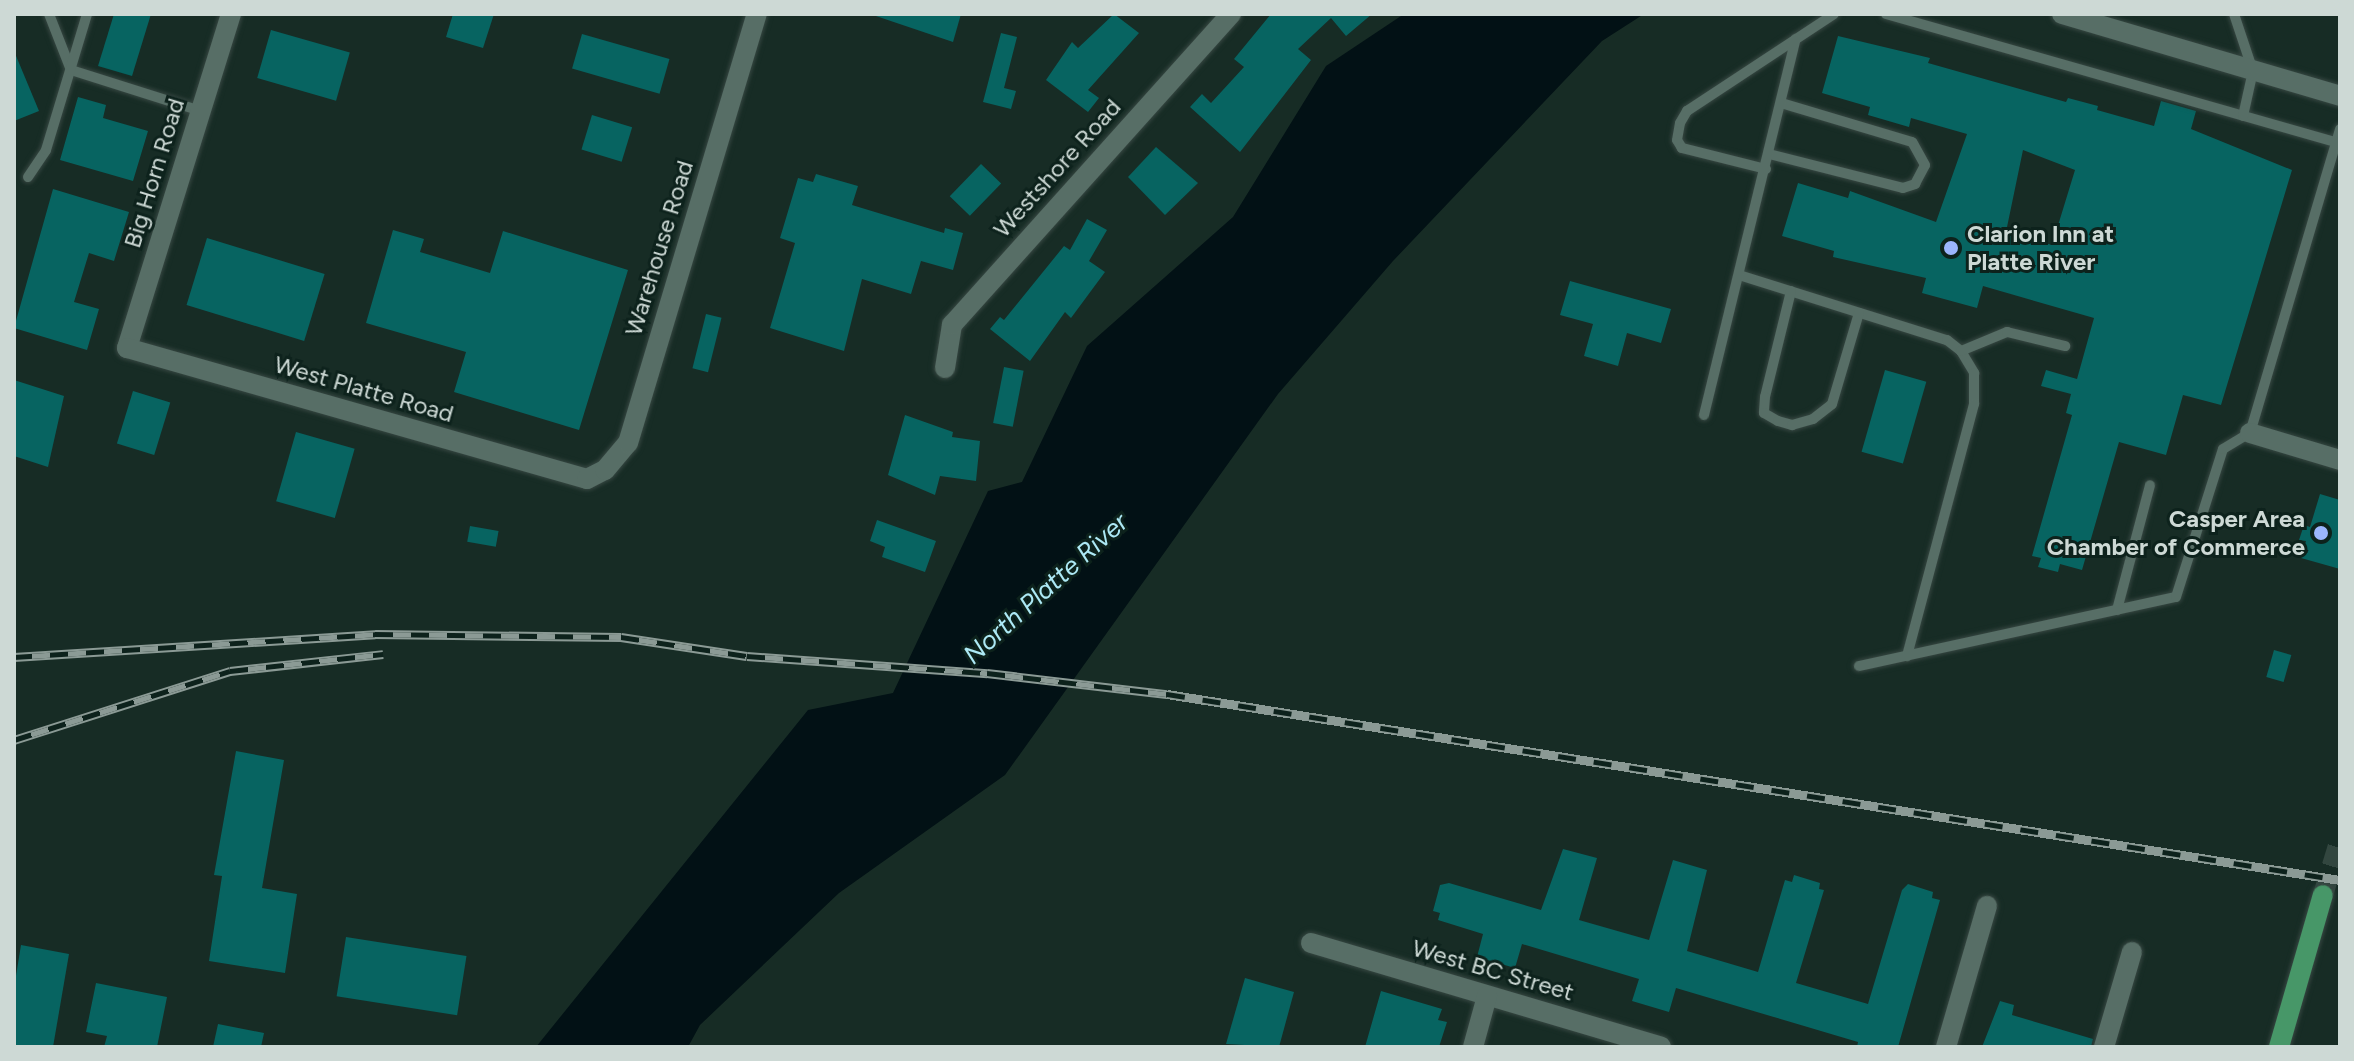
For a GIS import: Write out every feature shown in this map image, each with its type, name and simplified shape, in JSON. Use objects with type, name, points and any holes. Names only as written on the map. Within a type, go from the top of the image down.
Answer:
[{"type":"main road","points":[[2279,1047],[2323,895]]},
{"type":"street","name":"Big Horn Road","points":[[127,348],[231,14]]},
{"type":"street","name":"Warehouse Road","points":[[587,479],[605,470],[628,443],[757,14]]},
{"type":"street","name":"Westshore Road","points":[[945,368],[952,325],[1231,14]]},
{"type":"street","points":[[2062,14],[2340,96]]},
{"type":"street","name":"West Platte Road","points":[[127,348],[587,479]]},
{"type":"street","points":[[2250,433],[2340,460]]},
{"type":"street","points":[[1946,1047],[1987,906]]},
{"type":"street","name":"West BC Street","points":[[1311,943],[1661,1047]]},
{"type":"street","points":[[2104,1047],[2132,952]]},
{"type":"street","points":[[1474,1047],[1487,996]]},
{"type":"lane","points":[[49,14],[71,70]]},
{"type":"lane","points":[[28,177],[46,150],[87,14]]},
{"type":"lane","points":[[1766,169],[1682,148],[1677,140],[1680,123],[1687,111],[1834,14]]},
{"type":"lane","points":[[1886,14],[2335,142]]},
{"type":"lane","points":[[2234,14],[2253,71],[2243,116]]},
{"type":"lane","points":[[1704,415],[1796,39]]},
{"type":"lane","points":[[71,70],[201,111]]},
{"type":"lane","points":[[1769,154],[1903,188],[1915,184],[1925,165],[1912,142],[1781,103]]},
{"type":"lane","points":[[1859,666],[2176,597],[2223,449],[2250,433],[2340,129]]},
{"type":"lane","points":[[1739,275],[1947,340],[1961,351],[1974,373],[1974,404],[1907,656]]},
{"type":"lane","points":[[1791,291],[1765,397],[1764,413],[1778,421],[1792,425],[1813,419],[1832,404],[1859,313]]},
{"type":"lane","points":[[1961,351],[2007,332],[2065,346]]},
{"type":"lane","points":[[2117,610],[2150,485]]},
{"type":"water","name":"North Platte River","points":[[1404,14],[1644,14],[1602,41],[1393,261],[1278,394],[1005,775],[839,893],[700,1025],[688,1047],[536,1047],[808,710],[893,693],[988,491],[1022,482],[1087,346],[1233,217],[1326,66]]},
{"type":"building","points":[[114,14],[151,14],[132,76],[98,66]]},
{"type":"building","points":[[453,14],[494,14],[483,48],[446,37]]},
{"type":"building","points":[[870,14],[961,14],[953,42]]},
{"type":"building","points":[[1114,14],[1139,33],[1088,90],[1099,98],[1088,112],[1046,80],[1072,42],[1078,48]]},
{"type":"building","points":[[1271,14],[1372,14],[1346,36],[1331,18],[1298,49],[1311,60],[1240,152],[1190,107],[1202,94],[1211,103],[1244,67],[1234,59]]},
{"type":"building","points":[[271,30],[350,53],[336,101],[257,78]]},
{"type":"building","points":[[1001,33],[1017,37],[1004,88],[1016,91],[1011,109],[983,102]]},
{"type":"building","points":[[582,34],[669,59],[660,94],[572,69]]},
{"type":"building","name":"Clarion Inn at Platte River","points":[[1838,36],[1930,58],[1928,63],[2066,102],[2068,98],[2098,106],[2097,110],[2154,126],[2161,101],[2196,111],[2191,129],[2292,170],[2221,405],[2183,395],[2166,455],[2119,442],[2082,570],[2060,564],[2058,572],[2038,567],[2041,558],[2032,556],[2072,415],[2066,413],[2071,394],[2041,386],[2046,370],[2077,379],[2094,318],[1983,286],[1977,308],[1922,293],[1926,278],[1833,257],[1834,251],[1782,236],[1798,183],[1848,198],[1850,191],[1936,222],[1967,134],[1911,118],[1909,127],[1868,115],[1870,107],[1822,93]],"holes":[[[2023,150],[2075,170],[2052,245],[2006,232]]]},
{"type":"building","points":[[14,51],[39,111],[14,121]]},
{"type":"building","points":[[78,97],[106,105],[103,118],[148,131],[133,181],[60,160]]},
{"type":"building","points":[[592,115],[632,127],[622,162],[581,149]]},
{"type":"building","points":[[1156,147],[1198,183],[1165,215],[1128,177]]},
{"type":"building","points":[[981,164],[1001,183],[970,216],[950,196]]},
{"type":"building","points":[[816,174],[858,186],[852,205],[944,233],[945,228],[963,233],[953,270],[921,261],[911,294],[862,279],[844,351],[770,328],[795,243],[780,238],[798,178],[813,182]]},
{"type":"building","points":[[53,189],[129,212],[114,261],[89,253],[74,302],[99,309],[87,350],[14,328]]},
{"type":"building","points":[[1087,219],[1107,230],[1089,261],[1105,272],[1071,318],[1065,312],[1030,361],[990,329],[1000,317],[1004,320],[1064,246],[1070,250]]},
{"type":"building","points":[[393,230],[424,239],[420,252],[490,273],[503,231],[628,270],[579,430],[454,392],[466,352],[366,323]]},
{"type":"building","points":[[207,238],[325,274],[304,341],[187,305]]},
{"type":"building","points":[[1570,281],[1671,309],[1661,343],[1627,333],[1618,366],[1584,356],[1593,324],[1560,315]]},
{"type":"building","points":[[706,314],[722,318],[708,372],[692,368]]},
{"type":"building","points":[[1004,367],[1024,371],[1013,427],[993,423]]},
{"type":"building","points":[[1885,370],[1926,382],[1903,464],[1862,452]]},
{"type":"building","points":[[14,380],[64,396],[48,467],[14,456]]},
{"type":"building","points":[[133,391],[170,402],[154,455],[117,444]]},
{"type":"building","points":[[905,415],[953,432],[952,437],[980,441],[976,481],[940,476],[935,495],[888,475]]},
{"type":"building","points":[[296,432],[355,449],[335,518],[276,501]]},
{"type":"building","name":"Casper Area Chamber of Commerce","points":[[2320,494],[2340,500],[2340,569],[2301,558],[2306,541],[2299,540],[2304,525],[2310,527]]},
{"type":"building","points":[[877,520],[936,541],[925,572],[882,557],[885,547],[870,541]]},
{"type":"building","points":[[470,526],[499,531],[496,547],[467,542]]},
{"type":"building","points":[[2274,650],[2291,655],[2284,682],[2266,677]]},
{"type":"building","points":[[236,751],[284,760],[262,888],[297,894],[285,973],[209,961],[222,876],[214,875]]},
{"type":"building","points":[[1563,849],[1597,858],[1579,920],[1649,940],[1673,860],[1707,870],[1687,951],[1758,972],[1785,880],[1792,882],[1794,875],[1820,883],[1819,889],[1824,890],[1796,983],[1868,1004],[1902,890],[1908,884],[1933,892],[1932,898],[1940,900],[1898,1047],[1857,1047],[1858,1042],[1676,988],[1669,1012],[1632,1001],[1639,979],[1522,944],[1515,968],[1477,957],[1483,934],[1438,920],[1440,913],[1433,911],[1440,885],[1449,883],[1541,910]]},
{"type":"building","points":[[346,937],[466,956],[457,1015],[337,996]]},
{"type":"building","points":[[21,945],[69,954],[53,1047],[14,1047],[14,988]]},
{"type":"building","points":[[1245,978],[1294,992],[1279,1047],[1226,1044]]},
{"type":"building","points":[[96,983],[167,997],[157,1047],[104,1047],[107,1036],[86,1032]]},
{"type":"building","points":[[1381,991],[1442,1009],[1438,1020],[1447,1022],[1439,1047],[1365,1047]]},
{"type":"building","points":[[2000,1001],[2014,1005],[2012,1015],[2093,1039],[2091,1047],[1982,1047]]},
{"type":"building","points":[[218,1024],[264,1033],[261,1047],[213,1047]]},
{"type":"tunnel","points":[[2323,895],[2340,839]]},
{"type":"railway","points":[[14,657],[375,634],[621,637],[747,656],[987,673],[1167,694],[2340,880]]},
{"type":"railway","points":[[14,740],[230,671],[383,654]]},
{"type":"place","name":"Clarion Inn at Platte River","points":[[1951,248]]},
{"type":"place","name":"Casper Area Chamber of Commerce","points":[[2321,533]]}]
